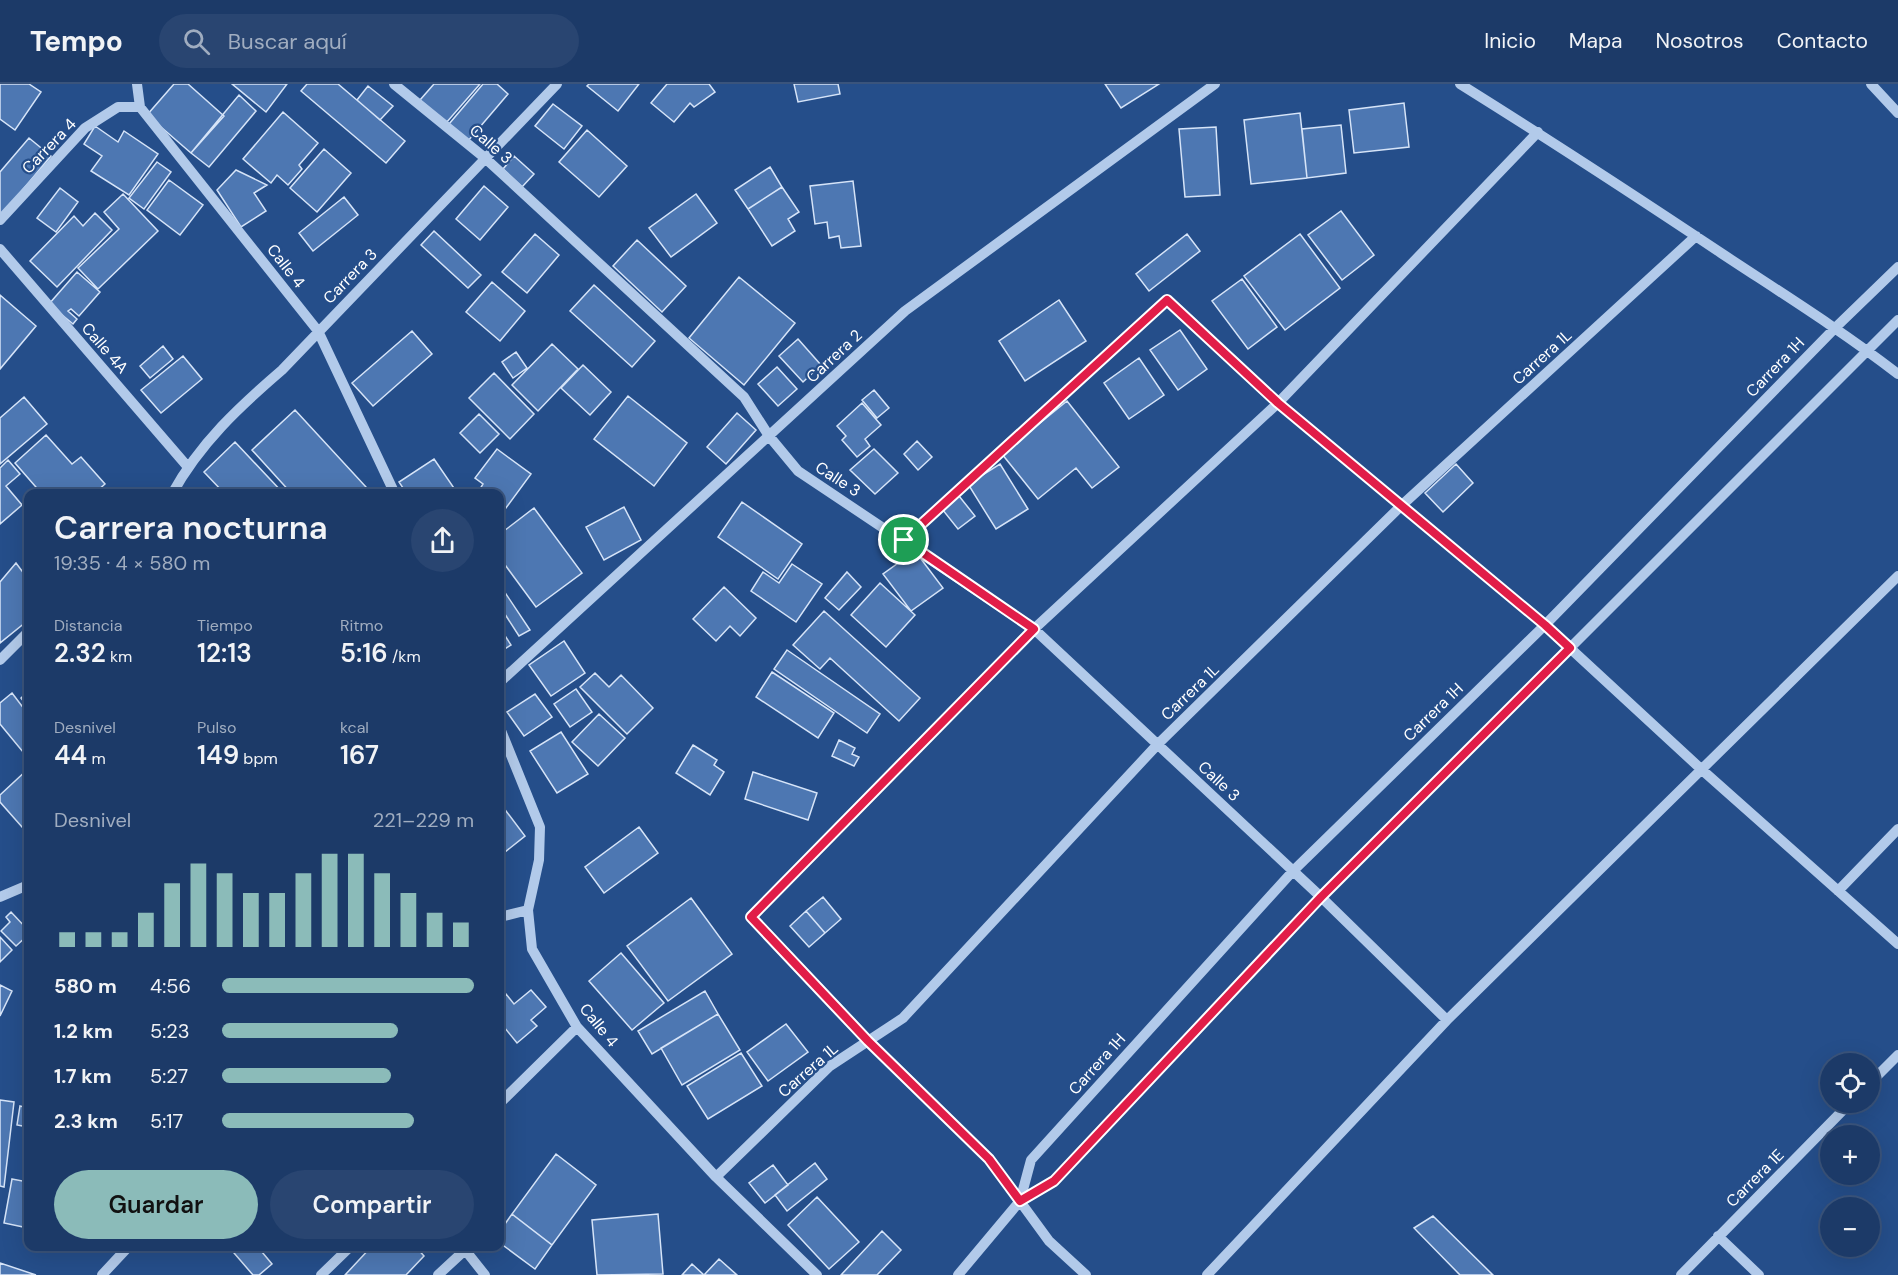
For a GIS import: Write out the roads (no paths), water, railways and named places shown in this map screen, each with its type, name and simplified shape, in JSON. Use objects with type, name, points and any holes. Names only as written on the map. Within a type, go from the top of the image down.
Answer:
[{"type":"street","points":[[137,84],[140,107]]},
{"type":"street","name":"Calle 3","points":[[394,84],[485,158],[744,397],[769,436],[798,471],[1034,629],[1321,897],[1447,1020]]},
{"type":"street","name":"Carrera 3","points":[[175,489],[187,466],[235,410],[282,370],[557,84]]},
{"type":"street","name":"Carrera 2","points":[[504,678],[905,311],[1215,84]]},
{"type":"street","points":[[1460,84],[1538,132],[1835,328],[1898,374]]},
{"type":"street","points":[[1871,84],[1898,112]]},
{"type":"street","name":"Carrera 4","points":[[0,220],[85,128],[118,107],[140,107]]},
{"type":"street","name":"Calle 4","points":[[140,107],[318,331],[393,489]]},
{"type":"street","points":[[1086,1275],[1049,1241],[989,1159],[868,1041],[751,917],[1034,629],[1278,403],[1538,132]]},
{"type":"street","name":"Carrera 1L","points":[[716,1177],[830,1066],[903,1018],[1158,744],[1401,506],[1696,236]]},
{"type":"street","name":"Calle 4A","points":[[0,249],[187,466]]},
{"type":"street","name":"Carrera 1H","points":[[1020,1201],[1031,1160],[1293,871],[1545,625],[1835,328],[1898,267]]},
{"type":"street","points":[[904,540],[1167,300],[1278,403],[1545,625],[1701,769],[1898,944]]},
{"type":"street","name":"Carrera 1H","points":[[958,1275],[1020,1201],[1054,1181],[1321,897],[1898,320]]},
{"type":"street","points":[[1207,1275],[1447,1020],[1898,576]]},
{"type":"street","points":[[0,660],[24,637]]},
{"type":"street","name":"Calle 4","points":[[504,738],[540,827],[539,860],[528,910],[532,950],[577,1027],[716,1177],[817,1275]]},
{"type":"street","points":[[1838,891],[1898,829]]},
{"type":"street","points":[[0,897],[24,887]]},
{"type":"street","points":[[504,916],[528,910]]},
{"type":"street","points":[[504,1099],[577,1027]]},
{"type":"street","points":[[1880,1073],[1898,1055]]},
{"type":"street","name":"Carrera 1E","points":[[1681,1275],[1840,1113]]},
{"type":"street","points":[[1718,1236],[1760,1275]]},
{"type":"street","points":[[102,1275],[124,1251]]},
{"type":"street","points":[[321,1275],[346,1251]]},
{"type":"street","points":[[438,1275],[461,1251]]},
{"type":"street","points":[[466,1251],[485,1275]]}]
